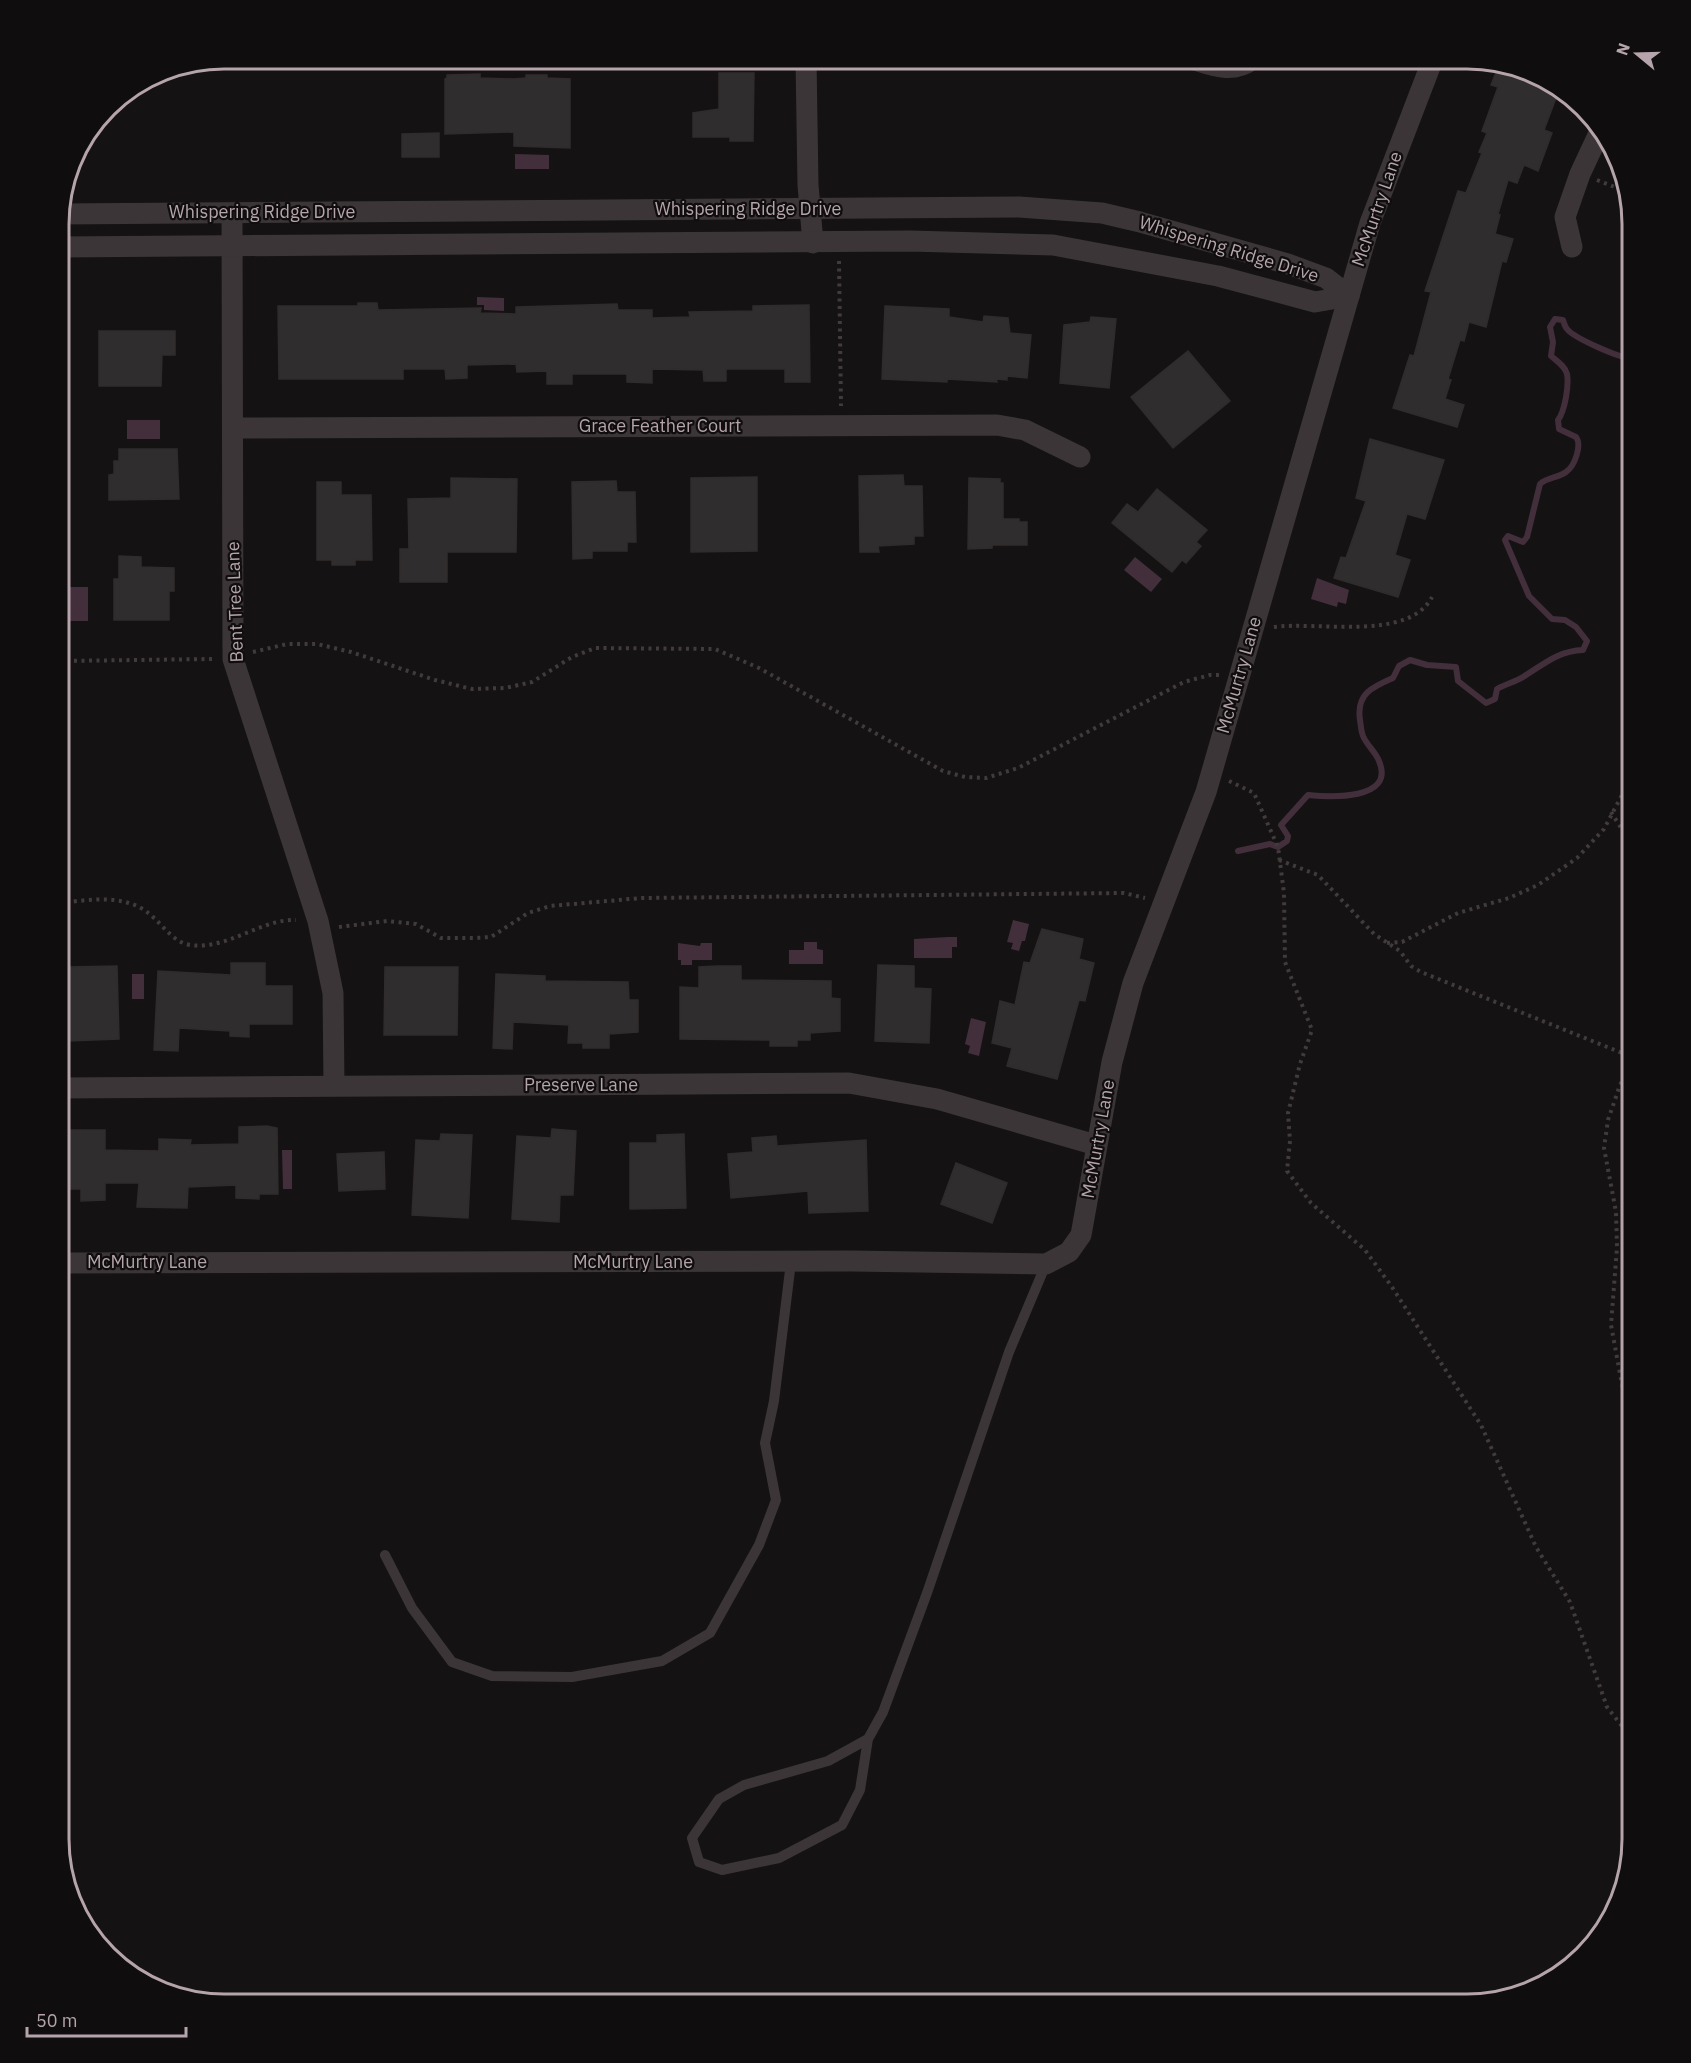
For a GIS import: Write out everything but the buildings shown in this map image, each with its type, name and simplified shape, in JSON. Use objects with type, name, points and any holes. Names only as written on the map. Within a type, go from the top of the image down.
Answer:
[{"type":"street","points":[[806,69],[813,243]]},
{"type":"street","name":"McMurtry Lane","points":[[69,1263],[1046,1264],[1069,1252],[1081,1235],[1112,1062],[1133,983],[1211,773],[1349,296],[1384,183],[1429,69]]},
{"type":"street","points":[[1572,247],[1565,217],[1580,174],[1596,139]]},
{"type":"street","name":"Whispering Ridge Drive","points":[[69,214],[1019,207],[1102,213],[1288,264],[1326,278],[1349,296]]},
{"type":"street","name":"Bent Tree Lane","points":[[232,213],[234,659],[318,921],[333,993],[334,1085]]},
{"type":"street","name":"Whispering Ridge Drive","points":[[69,247],[840,242],[1053,245],[1218,276],[1315,303],[1349,296]]},
{"type":"street","name":"Grace Feather Court","points":[[233,428],[997,425],[1025,430],[1080,456]]},
{"type":"street","name":"Preserve Lane","points":[[69,1088],[849,1083],[937,1099],[1096,1145]]},
{"type":"lane","points":[[385,1555],[412,1608],[452,1662],[492,1676],[572,1677],[662,1661],[710,1633],[759,1545],[776,1500],[765,1443],[774,1401],[791,1262]]},
{"type":"lane","points":[[868,1740],[828,1761],[744,1785],[719,1798],[692,1838],[699,1862],[722,1870],[779,1858],[842,1825],[860,1790],[868,1740],[883,1712],[927,1593],[1009,1352],[1046,1264]]},
{"type":"path","points":[[840,242],[841,425]]},
{"type":"path","points":[[1252,630],[1281,626],[1393,624],[1414,616],[1427,606],[1432,597]]},
{"type":"path","points":[[69,661],[234,659],[287,644],[317,644],[472,689],[505,688],[532,682],[572,657],[596,648],[715,649],[759,668],[943,771],[965,777],[986,778],[1018,768],[1184,682],[1210,675],[1238,677]]},
{"type":"path","points":[[1211,773],[1254,793],[1272,831],[1284,893],[1285,962],[1312,1030],[1300,1064],[1288,1113],[1290,1142],[1287,1171],[1311,1203],[1365,1250],[1392,1287],[1481,1425],[1536,1547],[1570,1602],[1607,1707],[1622,1726]]},
{"type":"path","points":[[1386,942],[1402,942],[1458,914],[1509,898],[1538,885],[1577,858],[1604,829],[1622,793]]},
{"type":"path","points":[[1611,812],[1622,829]]},
{"type":"path","points":[[1279,860],[1318,875],[1348,909],[1400,951],[1411,966],[1428,976],[1622,1056]]},
{"type":"path","points":[[69,903],[125,900],[153,916],[166,932],[188,945],[204,945],[237,938],[282,920],[318,921],[339,928],[387,921],[416,924],[441,938],[491,937],[528,913],[550,906],[642,898],[1124,893],[1163,903]]},
{"type":"path","points":[[1622,1081],[1608,1120],[1604,1148],[1616,1212],[1617,1247],[1611,1325],[1622,1385]]},
{"type":"shaded area","points":[[515,154],[549,155],[549,169],[515,169]]},
{"type":"shaded area","points":[[477,297],[504,298],[504,311],[484,310],[484,305],[477,305]]},
{"type":"shaded area","points":[[127,420],[160,420],[160,439],[127,439]]},
{"type":"shaded area","points":[[1135,557],[1162,579],[1151,592],[1124,570]]},
{"type":"shaded area","points":[[1317,578],[1349,590],[1346,604],[1338,602],[1337,607],[1311,599]]},
{"type":"shaded area","points":[[69,587],[88,587],[88,621],[69,621]]},
{"type":"shaded area","points":[[1013,920],[1029,924],[1025,941],[1022,941],[1019,951],[1011,949],[1013,943],[1007,942]]},
{"type":"shaded area","points":[[957,937],[957,947],[952,947],[952,958],[914,958],[914,939]]},
{"type":"shaded area","points":[[804,942],[817,942],[817,949],[823,950],[823,964],[789,964],[789,950],[804,950]]},
{"type":"shaded area","points":[[678,943],[700,946],[701,943],[712,943],[712,960],[692,960],[692,965],[681,965],[681,960],[678,960]]},
{"type":"shaded area","points":[[132,974],[144,974],[144,999],[132,999]]},
{"type":"shaded area","points":[[971,1018],[986,1022],[979,1056],[968,1053],[970,1046],[965,1044]]},
{"type":"shaded area","points":[[282,1150],[292,1150],[292,1189],[283,1189]]},
{"type":"waterway","points":[[1238,851],[1270,844],[1278,847],[1287,841],[1288,836],[1281,825],[1308,795],[1358,794],[1370,790],[1378,783],[1382,774],[1379,761],[1362,734],[1359,711],[1367,693],[1372,688],[1393,678],[1399,666],[1410,660],[1427,665],[1456,667],[1458,681],[1486,703],[1495,699],[1497,689],[1520,679],[1551,659],[1565,653],[1583,650],[1587,641],[1576,627],[1565,620],[1552,619],[1529,596],[1505,540],[1508,536],[1523,542],[1527,537],[1540,484],[1569,469],[1578,450],[1576,437],[1559,429],[1558,420],[1567,391],[1567,374],[1561,364],[1551,356],[1553,342],[1550,327],[1555,319],[1563,320],[1571,333],[1608,352],[1622,356]]}]
